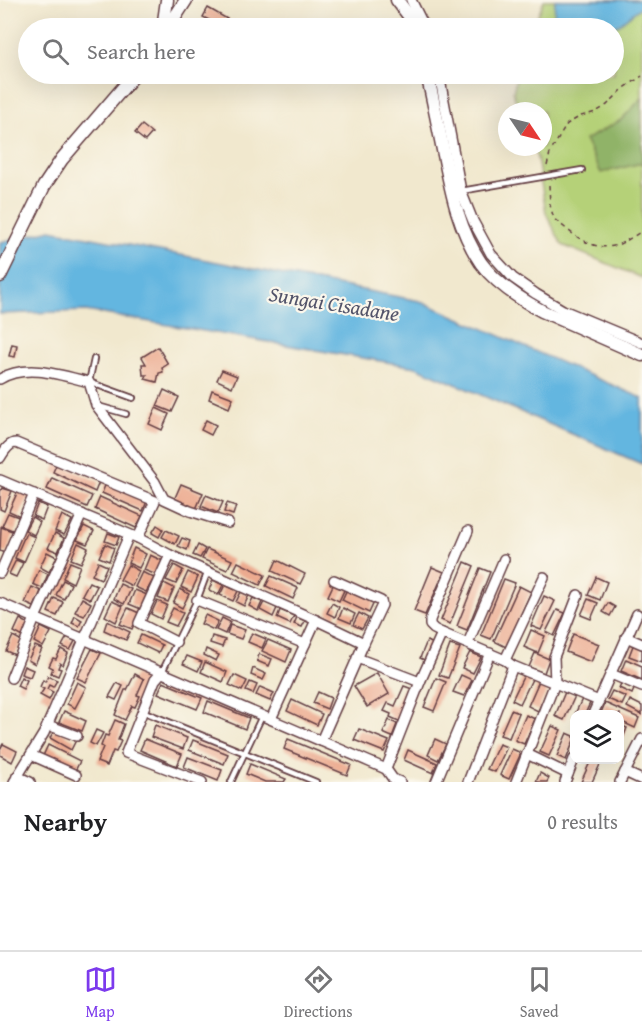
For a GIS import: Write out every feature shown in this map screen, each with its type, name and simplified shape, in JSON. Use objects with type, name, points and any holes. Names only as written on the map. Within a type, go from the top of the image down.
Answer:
[{"type":"main road","points":[[397,0],[410,18]]},
{"type":"main road","points":[[164,18],[166,1]]},
{"type":"main road","points":[[175,18],[184,4]]},
{"type":"main road","points":[[0,276],[44,186],[62,159],[126,84]]},
{"type":"main road","points":[[430,84],[453,200],[460,223],[482,263],[496,279],[542,311],[642,355]]},
{"type":"street","points":[[411,0],[420,18]]},
{"type":"street","points":[[166,1],[184,4]]},
{"type":"street","points":[[441,84],[461,191],[473,221],[491,254],[513,278],[536,294],[563,309],[642,343]]},
{"type":"street","points":[[0,379],[15,373],[44,372],[89,382],[96,405],[154,482],[164,500],[228,523]]},
{"type":"street","points":[[0,458],[9,446],[16,444],[155,501],[134,537],[85,639],[48,725],[15,779],[30,782]]},
{"type":"street","points":[[0,480],[134,537],[364,644]]},
{"type":"street","points":[[0,573],[34,494]]},
{"type":"street","points":[[12,678],[35,618],[82,514]]},
{"type":"street","points":[[468,531],[430,620],[430,625],[442,633],[599,701]]},
{"type":"street","points":[[170,555],[139,623],[176,642]]},
{"type":"street","points":[[468,643],[504,559]]},
{"type":"street","points":[[468,782],[509,663],[544,577]]},
{"type":"street","points":[[321,741],[382,605],[381,602],[334,580]]},
{"type":"street","points":[[516,782],[555,683],[554,657],[578,596]]},
{"type":"street","points":[[197,600],[304,644]]},
{"type":"street","points":[[0,603],[386,769],[395,781]]},
{"type":"street","points":[[595,710],[638,614]]},
{"type":"street","points":[[267,717],[316,620]]},
{"type":"street","points":[[386,769],[442,633]]},
{"type":"street","points":[[626,637],[642,644]]},
{"type":"street","points":[[436,782],[490,652]]},
{"type":"street","points":[[357,658],[420,682]]},
{"type":"street","points":[[162,672],[155,680],[126,753],[202,782]]},
{"type":"street","points":[[611,674],[642,687]]},
{"type":"street","points":[[48,725],[77,736]]},
{"type":"street","points":[[620,782],[642,739]]},
{"type":"street","points":[[527,754],[567,778]]},
{"type":"street","points":[[31,755],[76,775]]},
{"type":"street","points":[[625,772],[642,780]]},
{"type":"lane","points":[[461,191],[582,170]]},
{"type":"lane","points":[[94,359],[89,382],[134,399]]},
{"type":"lane","points":[[96,405],[126,414]]},
{"type":"lane","points":[[162,672],[197,600],[208,571]]},
{"type":"lane","points":[[142,711],[316,782]]},
{"type":"lane","points":[[231,782],[245,753],[267,717]]},
{"type":"path","points":[[548,166],[550,153],[567,124],[581,116],[602,109],[623,89],[642,76]]},
{"type":"path","points":[[549,185],[550,205],[554,219],[592,246],[604,248],[618,245],[642,231]]},
{"type":"green space","points":[[544,0],[642,0],[642,278],[562,245],[546,213],[536,156],[552,156],[552,102],[516,102],[513,93],[515,84],[624,84],[624,18],[537,18]]},
{"type":"green space","points":[[642,98],[642,163],[601,173],[585,140],[621,120]]},
{"type":"water","points":[[555,0],[642,0],[642,6],[624,20],[624,18],[554,18]]},
{"type":"water","name":"Sungai Cisadane","points":[[51,230],[420,301],[642,398],[642,464],[416,367],[86,311],[0,314],[0,242]]},
{"type":"building","points":[[208,8],[226,18],[205,18],[203,17]]},
{"type":"building","points":[[142,125],[152,133],[145,141],[135,133]]},
{"type":"building","points":[[12,344],[17,345],[15,357],[9,356]]},
{"type":"building","points":[[158,347],[168,364],[162,368],[163,372],[159,373],[157,382],[145,379],[147,375],[143,375],[142,364],[146,364],[142,357]]},
{"type":"building","points":[[222,370],[237,376],[232,387],[217,380]]},
{"type":"building","points":[[164,390],[179,397],[172,412],[157,406]]},
{"type":"building","points":[[212,390],[233,398],[229,408],[209,399]]},
{"type":"building","points":[[156,408],[169,414],[162,430],[149,424]]},
{"type":"building","points":[[206,420],[216,425],[211,435],[201,430]]},
{"type":"building","points":[[57,463],[99,482],[95,492],[53,472]]},
{"type":"building","points":[[52,478],[92,496],[87,507],[47,489]]},
{"type":"building","points":[[106,483],[147,501],[143,511],[102,493]]},
{"type":"building","points":[[181,484],[203,493],[196,509],[174,500]]},
{"type":"building","points":[[2,488],[12,491],[4,511],[0,509]]},
{"type":"building","points":[[18,491],[29,496],[20,516],[9,511]]},
{"type":"building","points":[[206,495],[223,502],[218,513],[201,506]]},
{"type":"building","points":[[100,497],[142,516],[136,528],[95,509]]},
{"type":"building","points":[[38,503],[47,507],[42,520],[33,516]]},
{"type":"building","points":[[227,503],[236,506],[233,515],[224,512]]},
{"type":"building","points":[[8,513],[21,518],[15,531],[2,526]]},
{"type":"building","points":[[62,515],[72,520],[64,535],[55,531]]},
{"type":"building","points":[[32,517],[40,522],[34,535],[25,530]]},
{"type":"building","points":[[157,525],[163,529],[159,537],[152,533]]},
{"type":"building","points":[[84,526],[94,531],[87,544],[77,540]]},
{"type":"building","points":[[1,527],[15,532],[6,554],[0,551]]},
{"type":"building","points":[[166,530],[179,536],[175,544],[162,537]]},
{"type":"building","points":[[26,533],[35,537],[24,562],[15,558]]},
{"type":"building","points":[[55,533],[64,538],[58,552],[48,548]]},
{"type":"building","points":[[108,533],[119,537],[116,545],[105,541]]},
{"type":"building","points":[[182,538],[190,541],[187,550],[178,546]]},
{"type":"building","points":[[78,543],[88,548],[81,563],[71,559]]},
{"type":"building","points":[[105,544],[114,548],[109,561],[99,557]]},
{"type":"building","points":[[198,545],[205,549],[200,558],[193,555]]},
{"type":"building","points":[[134,548],[146,554],[139,568],[128,563]]},
{"type":"building","points":[[207,549],[232,560],[227,570],[202,559]]},
{"type":"building","points":[[47,552],[57,557],[49,572],[40,567]]},
{"type":"building","points":[[150,555],[163,561],[157,575],[144,570]]},
{"type":"building","points":[[16,560],[23,563],[16,577],[9,574]]},
{"type":"building","points":[[277,560],[305,574],[300,584],[272,571]]},
{"type":"building","points":[[70,562],[80,566],[73,583],[63,578]]},
{"type":"building","points":[[98,562],[107,566],[101,579],[92,575]]},
{"type":"building","points":[[238,562],[265,575],[260,585],[233,572]]},
{"type":"building","points":[[465,562],[474,566],[450,624],[441,620]]},
{"type":"building","points":[[128,565],[139,571],[132,586],[120,580]]},
{"type":"building","points":[[174,565],[183,570],[176,584],[166,580]]},
{"type":"building","points":[[432,567],[444,572],[425,615],[414,611]]},
{"type":"building","points":[[480,568],[490,572],[467,630],[457,626]]},
{"type":"building","points":[[39,570],[48,574],[42,588],[33,584]]},
{"type":"building","points":[[142,572],[154,578],[146,592],[135,587]]},
{"type":"building","points":[[188,572],[198,577],[191,592],[181,587]]},
{"type":"building","points":[[271,576],[298,588],[293,599],[266,586]]},
{"type":"building","points":[[596,577],[607,582],[600,600],[588,595]]},
{"type":"building","points":[[504,579],[515,583],[491,639],[481,635]]},
{"type":"building","points":[[63,580],[71,584],[64,599],[56,595]]},
{"type":"building","points":[[213,580],[223,585],[218,595],[209,590]]},
{"type":"building","points":[[89,582],[97,586],[90,599],[82,595]]},
{"type":"building","points":[[164,583],[174,588],[168,602],[158,598]]},
{"type":"building","points":[[334,583],[345,588],[339,601],[328,596]]},
{"type":"building","points":[[120,584],[131,589],[124,604],[114,599]]},
{"type":"building","points":[[225,585],[238,591],[233,601],[220,595]]},
{"type":"building","points":[[519,586],[531,592],[506,647],[494,641]]},
{"type":"building","points":[[32,587],[41,591],[34,607],[25,603]]},
{"type":"building","points":[[348,587],[375,600],[369,613],[342,600]]},
{"type":"building","points":[[180,589],[189,594],[182,608],[173,603]]},
{"type":"building","points":[[135,590],[147,595],[141,609],[129,604]]},
{"type":"building","points":[[241,592],[249,595],[244,606],[236,602]]},
{"type":"building","points":[[544,596],[555,601],[541,630],[531,626]]},
{"type":"building","points":[[54,598],[63,602],[57,616],[48,612]]},
{"type":"building","points":[[82,598],[91,603],[84,616],[75,612]]},
{"type":"building","points":[[253,598],[262,602],[258,611],[249,606]]},
{"type":"building","points":[[588,599],[598,603],[591,619],[581,615]]},
{"type":"building","points":[[112,601],[123,606],[116,622],[105,616]]},
{"type":"building","points":[[157,601],[167,605],[161,619],[151,614]]},
{"type":"building","points":[[264,602],[277,608],[273,617],[260,610]]},
{"type":"building","points":[[332,603],[339,607],[335,617],[327,613]]},
{"type":"building","points":[[608,603],[615,607],[610,616],[603,612]]},
{"type":"building","points":[[128,608],[139,613],[132,629],[120,624]]},
{"type":"building","points":[[173,608],[183,613],[176,626],[166,622]]},
{"type":"building","points":[[343,608],[355,614],[351,623],[339,618]]},
{"type":"building","points":[[280,610],[294,616],[290,624],[277,618]]},
{"type":"building","points":[[557,610],[565,613],[554,636],[546,632]]},
{"type":"building","points":[[359,613],[368,618],[362,629],[353,625]]},
{"type":"building","points":[[205,615],[218,621],[214,630],[201,624]]},
{"type":"building","points":[[75,616],[82,620],[79,626],[72,623]]},
{"type":"building","points":[[297,617],[305,621],[302,627],[294,624]]},
{"type":"building","points":[[222,618],[230,622],[225,634],[216,630]]},
{"type":"building","points":[[20,619],[29,624],[23,637],[14,632]]},
{"type":"building","points":[[107,621],[130,632],[126,640],[104,630]]},
{"type":"building","points":[[230,625],[245,630],[241,639],[227,634]]},
{"type":"building","points":[[41,627],[51,632],[43,647],[34,642]]},
{"type":"building","points":[[531,630],[545,636],[538,653],[524,647]]},
{"type":"building","points":[[252,633],[266,639],[262,648],[248,642]]},
{"type":"building","points":[[573,634],[599,644],[591,662],[566,652]]},
{"type":"building","points":[[141,635],[162,645],[158,653],[137,643]]},
{"type":"building","points":[[13,636],[22,641],[15,655],[6,651]]},
{"type":"building","points":[[212,636],[225,640],[222,647],[210,643]]},
{"type":"building","points":[[67,637],[75,641],[70,650],[62,646]]},
{"type":"building","points":[[268,640],[291,650],[286,662],[262,651]]},
{"type":"building","points":[[427,641],[434,644],[427,661],[420,658]]},
{"type":"building","points":[[634,643],[642,646],[642,661],[629,656]]},
{"type":"building","points":[[450,645],[460,648],[448,678],[439,675]]},
{"type":"building","points":[[35,646],[42,649],[35,664],[28,660]]},
{"type":"building","points":[[61,649],[68,653],[63,665],[60,663],[58,668],[61,669],[58,676],[51,673],[53,668],[49,666]]},
{"type":"building","points":[[92,649],[101,653],[86,682],[77,678]]},
{"type":"building","points":[[206,649],[219,655],[216,661],[204,655]]},
{"type":"building","points":[[470,652],[481,657],[473,673],[462,668]]},
{"type":"building","points":[[535,653],[549,659],[544,673],[529,667]]},
{"type":"building","points":[[259,654],[272,659],[269,666],[257,661]]},
{"type":"building","points":[[187,656],[202,662],[198,671],[183,664]]},
{"type":"building","points":[[626,659],[642,666],[642,680],[621,671]]},
{"type":"building","points":[[205,662],[227,672],[223,682],[201,672]]},
{"type":"building","points":[[24,666],[33,670],[30,677],[21,674]]},
{"type":"building","points":[[253,668],[266,674],[263,680],[251,675]]},
{"type":"building","points":[[377,673],[389,694],[367,707],[354,686]]},
{"type":"building","points":[[135,674],[144,679],[135,707],[132,706],[125,720],[115,715],[125,690]]},
{"type":"building","points":[[234,675],[247,681],[242,691],[229,685]]},
{"type":"building","points":[[461,675],[472,680],[464,696],[453,692]]},
{"type":"building","points":[[524,675],[532,679],[520,704],[512,700]]},
{"type":"building","points":[[48,676],[57,680],[53,687],[49,685],[47,689],[53,692],[49,700],[40,695],[44,689],[40,687]]},
{"type":"building","points":[[21,677],[27,680],[23,689],[17,686]]},
{"type":"building","points":[[436,678],[446,682],[434,711],[424,707]]},
{"type":"building","points":[[539,681],[549,686],[538,711],[528,706]]},
{"type":"building","points":[[622,681],[635,687],[632,694],[619,688]]},
{"type":"building","points":[[77,682],[86,687],[75,708],[67,704]]},
{"type":"building","points":[[163,682],[202,698],[197,709],[158,693]]},
{"type":"building","points":[[250,682],[257,685],[253,694],[246,691]]},
{"type":"building","points":[[117,683],[123,686],[116,700],[109,697]]},
{"type":"building","points":[[404,686],[415,690],[401,722],[384,711],[388,703],[395,706]]},
{"type":"building","points":[[260,687],[274,693],[270,701],[256,695]]},
{"type":"building","points":[[612,691],[626,697],[622,705],[608,699]]},
{"type":"building","points":[[318,692],[331,698],[327,709],[313,703]]},
{"type":"building","points":[[565,692],[575,696],[564,720],[555,716]]},
{"type":"building","points":[[582,699],[590,703],[587,710],[577,710]]},
{"type":"building","points":[[292,700],[322,714],[317,725],[287,711]]},
{"type":"building","points":[[630,700],[642,706],[642,715],[627,707]]},
{"type":"building","points":[[208,701],[249,718],[245,729],[204,712]]},
{"type":"building","points":[[605,703],[621,710],[602,710]]},
{"type":"building","points":[[511,710],[519,713],[509,738],[500,735]]},
{"type":"building","points":[[64,711],[86,721],[82,731],[59,722]]},
{"type":"building","points":[[624,711],[639,718],[635,728],[624,723]]},
{"type":"building","points":[[526,715],[535,719],[524,744],[515,740]]},
{"type":"building","points":[[115,720],[124,724],[118,740],[121,741],[116,752],[113,751],[107,766],[97,762],[105,735],[108,736]]},
{"type":"building","points":[[389,720],[397,724],[392,737],[383,733]]},
{"type":"building","points":[[155,725],[187,738],[183,749],[151,737]]},
{"type":"building","points":[[552,726],[561,730],[549,756],[540,752]]},
{"type":"building","points":[[55,729],[76,740],[71,750],[50,738]]},
{"type":"building","points":[[359,729],[389,741],[384,752],[354,740]]},
{"type":"building","points":[[96,730],[103,733],[96,746],[90,743]]},
{"type":"building","points":[[567,733],[570,734],[570,750],[566,760],[557,756]]},
{"type":"building","points":[[145,739],[182,754],[177,766],[140,750]]},
{"type":"building","points":[[288,739],[351,765],[347,775],[284,749]]},
{"type":"building","points":[[435,739],[446,744],[438,760],[428,755]]},
{"type":"building","points":[[193,740],[228,754],[224,764],[189,750]]},
{"type":"building","points":[[3,744],[17,751],[12,762],[0,755]]},
{"type":"building","points":[[499,744],[507,747],[495,772],[487,769]]},
{"type":"building","points":[[48,745],[80,761],[75,771],[43,756]]},
{"type":"building","points":[[512,749],[521,753],[509,779],[500,775]]},
{"type":"building","points":[[408,750],[437,763],[433,773],[404,760]]},
{"type":"building","points":[[188,757],[222,770],[218,781],[184,767]]},
{"type":"building","points":[[250,764],[286,779],[284,782],[265,782],[246,774]]},
{"type":"building","points":[[589,764],[600,764],[592,782],[581,782]]},
{"type":"building","points":[[540,773],[549,778],[547,782],[536,782]]}]
